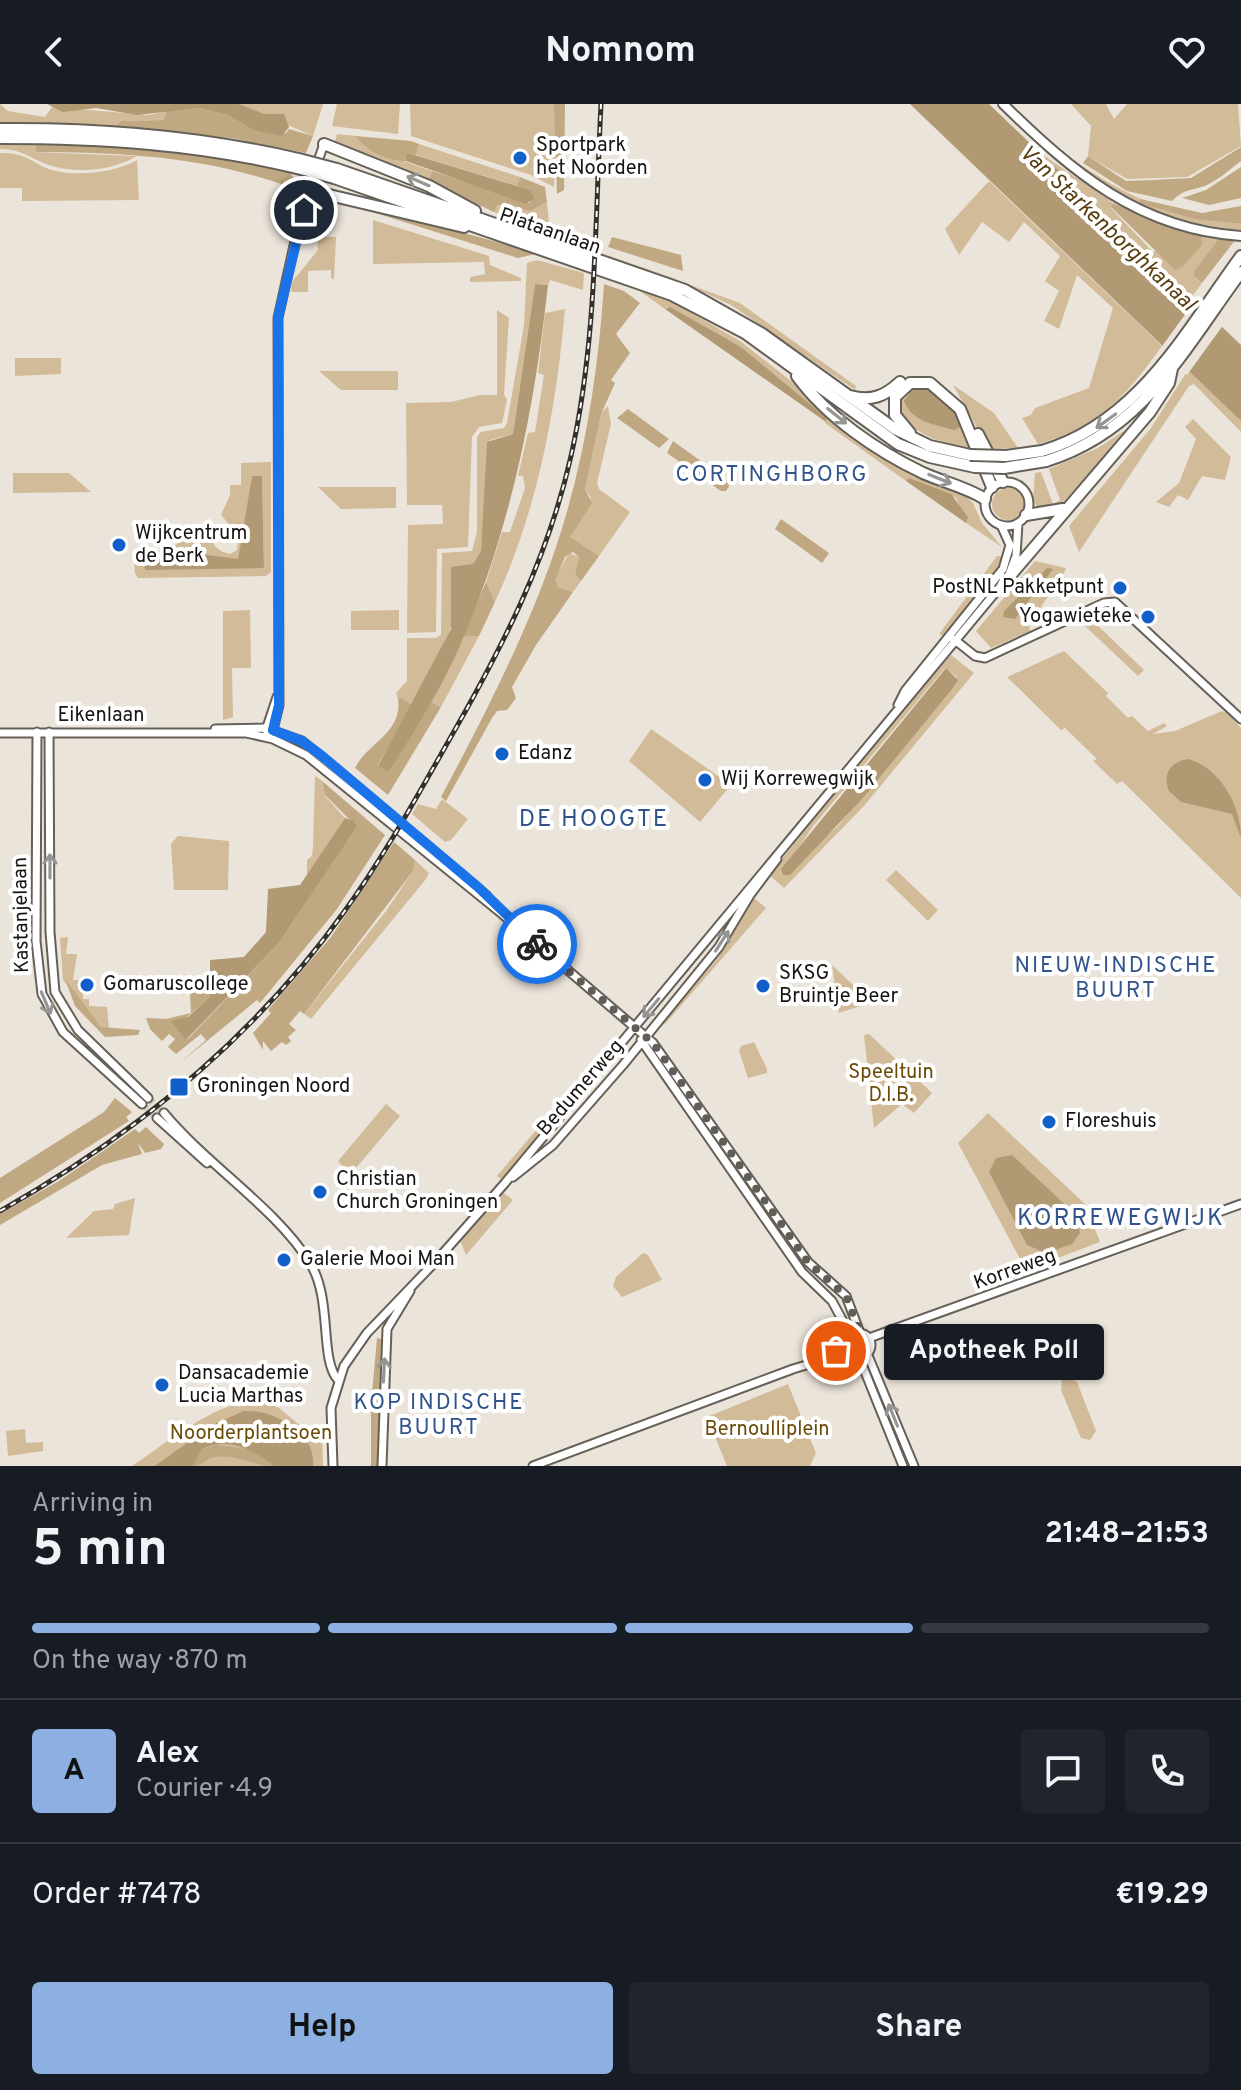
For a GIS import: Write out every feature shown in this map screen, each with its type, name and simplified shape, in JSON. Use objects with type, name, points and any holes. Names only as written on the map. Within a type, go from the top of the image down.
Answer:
[{"type":"highway","name":"Plataanlaan","points":[[0,129],[145,133],[238,145],[336,173],[654,277],[705,299],[761,333],[846,395],[921,442],[970,455],[1044,456]]},
{"type":"highway","name":"Plataanlaan","points":[[0,138],[98,139],[171,145],[298,163]]},
{"type":"highway","points":[[324,144],[429,186],[484,223]]},
{"type":"highway","points":[[311,190],[387,211],[468,228],[484,223]]},
{"type":"highway","name":"Plataanlaan","points":[[484,223],[672,295],[724,320],[898,444],[930,457],[975,467],[1004,468],[1044,456]]},
{"type":"highway","points":[[1044,456],[1103,424],[1163,378],[1241,256]]},
{"type":"highway","points":[[1003,584],[1143,420],[1163,378],[1219,294],[1241,272]]},
{"type":"highway","points":[[788,365],[806,388],[863,437],[923,473],[985,499]]},
{"type":"highway","points":[[846,395],[871,399],[883,396],[910,376],[935,379],[960,401],[1003,482]]},
{"type":"highway","points":[[921,442],[902,425],[893,408],[901,388],[920,381],[940,389],[960,409],[992,487]]},
{"type":"highway","points":[[1022,519],[1069,507]]},
{"type":"main road","points":[[1003,104],[1073,170],[1111,195],[1168,221],[1241,236]]},
{"type":"main road","points":[[268,731],[277,697],[278,318],[304,210],[324,144]]},
{"type":"main road","points":[[1003,482],[1016,483],[1024,489],[1030,504],[1022,519],[1001,525],[988,515],[985,499],[992,487],[1003,482]]},
{"type":"main road","name":"Bedumerweg","points":[[953,638],[1003,584],[1015,560],[1022,519]]},
{"type":"main road","name":"Bedumerweg","points":[[338,1380],[367,1333],[505,1183],[953,638],[1006,563],[1009,540],[1001,525]]},
{"type":"main road","points":[[953,638],[983,659],[1104,603],[1115,602],[1241,719]]},
{"type":"main road","name":"Eikenlaan","points":[[0,733],[268,731],[312,747],[401,828],[635,1027]]},
{"type":"main road","name":"Kastanjelaan","points":[[37,732],[40,986],[52,1017],[70,1039],[145,1101],[85,1038],[61,1006],[53,984],[49,732]]},
{"type":"main road","name":"Bedumerweg","points":[[505,1183],[553,1145],[644,1040],[719,947],[783,848]]},
{"type":"main road","points":[[37,932],[50,932]]},
{"type":"main road","points":[[635,1027],[810,1281],[832,1301],[851,1336],[848,1349]]},
{"type":"main road","points":[[644,1040],[808,1262],[846,1296],[860,1333],[870,1341],[863,1355],[903,1466]]},
{"type":"main road","points":[[160,1115],[275,1222],[311,1263],[324,1296],[328,1367],[338,1380],[331,1408],[333,1466]]},
{"type":"main road","name":"Korreweg","points":[[870,1341],[1241,1204]]},
{"type":"main road","name":"Bedumerweg","points":[[387,1329],[413,1286]]},
{"type":"main road","points":[[377,1325],[387,1329],[382,1466]]},
{"type":"main road","points":[[851,1336],[860,1333]]},
{"type":"main road","points":[[533,1466],[848,1349],[863,1355],[914,1466]]},
{"type":"main road","points":[[329,1350],[343,1369]]},
{"type":"green space","points":[[0,104],[8,111],[45,117],[52,107],[149,115],[167,111],[165,120],[122,121],[115,128],[0,125]]},
{"type":"green space","points":[[239,104],[323,104],[313,136]]},
{"type":"green space","points":[[337,104],[400,104],[398,134],[332,126]]},
{"type":"green space","name":"Sportpark het Noorden","points":[[410,104],[557,104],[554,187],[531,175],[411,136]]},
{"type":"green space","points":[[1071,104],[1106,104],[1114,119],[1127,104],[1238,104],[1241,146],[1187,177],[1127,179],[1088,156],[1091,126]]},
{"type":"green space","points":[[337,134],[356,136],[367,148],[432,171],[428,181],[335,142]]},
{"type":"green space","points":[[0,143],[35,143],[36,152],[137,156],[107,167],[73,170],[0,149]]},
{"type":"green space","points":[[419,144],[520,177],[517,186],[416,155]]},
{"type":"green space","points":[[1033,148],[1113,203],[1111,208],[1153,252],[1201,233],[1220,237],[1194,271],[1194,276],[1202,283],[1191,298]]},
{"type":"green space","points":[[0,153],[19,155],[46,168],[67,173],[105,171],[137,160],[139,200],[22,201],[22,188],[0,188]]},
{"type":"green space","points":[[1081,165],[1119,188],[1156,205],[1196,217],[1241,224],[1241,230],[1178,218],[1138,203],[1082,170]]},
{"type":"green space","points":[[989,181],[1162,346],[1136,380],[1095,419],[1038,444],[1022,418],[1031,415],[1035,408],[1089,388],[1113,308],[1077,275],[1059,329],[1044,321],[1059,291],[1045,281],[1060,256],[1024,222],[1009,242],[982,222],[959,255],[945,229]]},
{"type":"green space","points":[[547,202],[549,223],[560,237],[494,212],[497,205],[531,211]]},
{"type":"green space","points":[[320,203],[336,208],[336,222],[322,223],[322,237],[336,237],[334,279],[331,278],[331,270],[308,271],[308,292],[291,292],[292,282],[318,250],[317,236],[305,229]]},
{"type":"green space","points":[[373,220],[489,256],[490,265],[521,278],[521,281],[470,282],[470,277],[485,274],[484,262],[373,264]]},
{"type":"green space","points":[[596,251],[673,278],[681,282]]},
{"type":"green space","points":[[537,260],[584,273],[583,290],[550,280],[548,285],[535,284],[513,434],[490,440],[481,551],[443,647],[412,705],[398,699],[396,693],[407,681],[407,638],[436,638],[441,635],[442,553],[472,551],[477,532],[477,437],[481,432],[504,428],[507,423],[524,325],[527,263]]},
{"type":"green space","points":[[681,282],[740,303],[856,386],[855,390],[731,305]]},
{"type":"green space","points":[[630,284],[662,296],[740,341],[904,469],[963,494],[973,503],[982,523],[1002,547],[966,523],[956,498],[909,478],[906,481],[825,423],[827,418],[741,347],[668,307],[665,309]]},
{"type":"green space","points":[[565,309],[543,458],[523,531],[495,602],[486,582],[502,532],[510,532],[525,488],[523,476],[518,476],[528,433],[535,432],[544,375],[538,373],[545,313]]},
{"type":"green space","points":[[497,310],[509,318],[504,394],[507,400],[502,423],[479,427],[472,437],[468,547],[437,549],[436,632],[407,633],[408,525],[443,524],[442,505],[407,505],[406,403],[451,402],[480,395],[497,395]]},
{"type":"green space","points":[[15,358],[61,358],[61,374],[15,376]]},
{"type":"green space","points":[[1188,370],[1241,421],[1241,432],[1194,384],[1189,386],[1079,552],[1069,526],[1151,428]]},
{"type":"green space","points":[[319,371],[398,371],[398,390],[341,390]]},
{"type":"green space","points":[[923,384],[952,404],[975,448],[932,438],[913,427],[897,411],[904,392]]},
{"type":"green space","points":[[953,385],[994,413],[1018,448],[989,449]]},
{"type":"green space","points":[[608,406],[611,424],[597,483],[599,489],[630,512],[599,556],[570,538],[591,498],[585,489],[601,413]]},
{"type":"green space","points":[[1193,419],[1231,457],[1225,480],[1202,476],[1188,500],[1178,495],[1169,507],[1156,502],[1179,483],[1196,439],[1185,427]]},
{"type":"green space","points":[[1131,426],[1059,507],[1039,511],[1033,499],[1035,473],[1041,472],[1053,504],[1060,500],[1049,469],[1098,448]]},
{"type":"green space","points":[[271,462],[271,572],[266,576],[138,578],[134,551],[168,550],[210,522],[211,538],[216,547],[230,554],[237,550],[239,536],[221,515],[230,495],[230,485],[241,485],[241,463]],"holes":[[[262,476],[264,568],[175,557],[200,554],[238,560],[252,477]]]},
{"type":"green space","points":[[13,473],[69,473],[91,492],[13,493]]},
{"type":"green space","points":[[318,487],[396,487],[396,508],[341,509]]},
{"type":"green space","points":[[1008,488],[1019,493],[1024,504],[1019,515],[1008,520],[997,515],[992,504],[997,493]]},
{"type":"green space","points":[[569,553],[579,557],[575,574],[581,581],[573,592],[558,587],[554,581]]},
{"type":"green space","points":[[997,556],[1002,556],[999,566],[946,637],[939,634]]},
{"type":"green space","points":[[1035,561],[1066,568],[1029,625],[1030,631],[991,648],[976,631]]},
{"type":"green space","points":[[250,610],[251,668],[232,668],[233,717],[223,720],[223,611]]},
{"type":"green space","points":[[399,610],[399,630],[351,630],[351,611]]},
{"type":"green space","points":[[1093,621],[1144,670],[1138,676],[1084,625]]},
{"type":"green space","points":[[479,636],[441,707],[431,702],[463,637]]},
{"type":"green space","points":[[1064,651],[1108,693],[1106,696],[1128,718],[1132,716],[1148,731],[1164,723],[1167,726],[1153,734],[1175,731],[1222,711],[1228,713],[1241,728],[1241,898],[1122,781],[1117,784],[1093,761],[1097,759],[1065,728],[1061,730],[1007,677]]},
{"type":"green space","points":[[951,655],[974,673],[864,806],[784,888],[769,875],[919,688]],"holes":[[[945,668],[957,677],[953,688],[837,827],[781,873],[814,825]]]},
{"type":"green space","points":[[651,729],[731,785],[700,822],[629,761]]},
{"type":"green space","points":[[315,776],[322,781],[325,796],[345,818],[307,876],[307,860],[312,856],[313,846]]},
{"type":"green space","points":[[442,799],[468,819],[451,840],[445,842],[412,814],[418,804],[436,809]]},
{"type":"green space","points":[[178,836],[229,841],[228,890],[174,890],[171,844]]},
{"type":"green space","points":[[415,860],[429,873],[426,879],[311,1019],[304,1014],[386,911],[413,871]]},
{"type":"green space","points":[[896,870],[938,910],[928,921],[886,880]]},
{"type":"green space","points":[[754,898],[766,908],[665,1024],[663,1022],[718,958]]},
{"type":"green space","points":[[68,937],[66,954],[77,954],[73,980],[83,980],[83,999],[89,999],[89,1006],[107,1007],[109,1029],[101,1027],[63,980],[60,938]]},
{"type":"green space","points":[[832,965],[868,999],[867,1004],[839,1013]]},
{"type":"green space","name":"Speeltuin D.I.B.","points":[[869,1034],[932,1093],[914,1113],[902,1104],[874,1128],[864,1035]]},
{"type":"green space","points":[[754,1042],[767,1073],[748,1078],[739,1051],[741,1046]]},
{"type":"green space","points":[[608,1046],[613,1050],[502,1180],[497,1176]]},
{"type":"green space","points":[[386,1104],[400,1116],[350,1175],[338,1161]]},
{"type":"green space","points":[[988,1113],[1085,1204],[1100,1242],[1026,1270],[958,1143]]},
{"type":"green space","points":[[502,1192],[513,1200],[466,1255],[460,1240]]},
{"type":"green space","points":[[135,1198],[129,1235],[66,1238],[94,1211],[113,1209],[115,1204]]},
{"type":"green space","points":[[643,1253],[648,1255],[662,1280],[622,1297],[613,1286],[616,1277]]},
{"type":"green space","points":[[1068,1377],[1077,1382],[1096,1431],[1090,1440],[1081,1438],[1061,1390],[1062,1379]]},
{"type":"green space","name":"Bernoulliplein","points":[[788,1384],[816,1453],[810,1466],[727,1466],[707,1417]]},
{"type":"green space","name":"Noorderplantsoen","points":[[260,1400],[279,1408],[302,1427],[322,1432],[323,1466],[132,1466],[209,1415],[243,1402]]},
{"type":"green space","points":[[25,1429],[26,1443],[43,1442],[43,1451],[8,1456],[6,1431]]},
{"type":"shaded area","points":[[554,104],[565,104],[564,190],[557,194]]},
{"type":"shaded area","points":[[199,108],[227,115],[253,130],[286,133],[289,129],[313,136],[306,153],[231,138],[115,128],[121,121],[164,120],[167,111]]},
{"type":"shaded area","points":[[356,136],[419,144],[416,155],[405,152],[406,161],[399,161],[371,151]]},
{"type":"shaded area","points":[[35,143],[131,148],[225,158],[288,170],[295,180],[292,188],[229,169],[166,158],[36,152]]},
{"type":"shaded area","points":[[1241,147],[1241,161],[1225,174],[1172,201],[1127,191],[1083,163],[1088,156],[1126,181],[1191,178]]},
{"type":"shaded area","points":[[1241,167],[1241,198],[1209,205],[1182,198],[1206,190]]},
{"type":"shaded area","points":[[432,171],[530,203],[530,190],[517,186],[520,177],[545,187],[547,202],[531,211],[497,205],[494,212],[428,181]]},
{"type":"shaded area","points":[[322,196],[540,253],[518,258]]},
{"type":"shaded area","points":[[1140,199],[1202,213],[1241,206],[1241,224],[1195,219],[1140,203]]},
{"type":"shaded area","points":[[1113,203],[1156,222],[1201,233],[1202,245],[1183,266],[1175,270],[1111,207]]},
{"type":"shaded area","points":[[612,237],[681,255],[683,271],[608,247]]},
{"type":"shaded area","points":[[1220,237],[1236,239],[1202,283],[1194,276],[1194,271]]},
{"type":"shaded area","points":[[604,284],[624,291],[640,303],[616,334],[630,353],[611,380],[615,383],[601,414],[585,489],[592,503],[570,537],[599,556],[581,581],[575,574],[579,557],[573,552],[565,557],[555,581],[558,587],[573,592],[536,645],[512,687],[516,698],[507,710],[497,711],[492,718],[446,801],[441,797],[517,646],[565,520],[588,420]]},
{"type":"shaded area","points":[[628,409],[669,439],[659,448],[617,418]]},
{"type":"shaded area","points":[[673,441],[731,483],[726,491],[721,491],[667,453]]},
{"type":"shaded area","points":[[781,519],[829,553],[822,563],[775,529]]},
{"type":"shaded area","points":[[486,582],[495,602],[479,636],[463,637]]},
{"type":"shaded area","points":[[402,698],[412,705],[378,765],[389,772],[431,702],[441,707],[388,795],[355,768],[390,729],[398,711],[398,699]]},
{"type":"shaded area","points":[[322,781],[385,835],[337,909],[260,1003],[257,1000],[180,1063],[206,1040],[201,1034],[176,1054],[168,1047],[175,1039],[169,1034],[162,1041],[150,1029],[146,1018],[166,1019],[191,1013],[190,993],[202,988],[210,990],[210,996],[187,1017],[187,1040],[279,943],[357,827],[325,795]]},
{"type":"shaded area","points":[[394,842],[415,860],[413,871],[304,1014],[300,1011],[289,1024],[296,1030],[288,1037],[291,1041],[286,1045],[282,1042],[271,1051],[263,1041],[263,1050],[253,1033],[271,1013],[268,1010],[331,937]]},
{"type":"shaded area","points":[[65,979],[101,1027],[140,1030],[138,1035],[105,1037],[75,1006]]},
{"type":"shaded area","points":[[115,1098],[132,1112],[126,1117],[129,1121],[0,1203],[0,1178],[104,1112]]},
{"type":"shaded area","points":[[146,1127],[164,1144],[161,1149],[145,1153],[138,1143],[142,1154],[102,1165],[0,1225],[0,1214],[59,1181],[135,1129],[139,1133]]},
{"type":"shaded area","points":[[377,1338],[385,1340],[380,1466],[371,1466],[371,1405]]},
{"type":"shaded area","points":[[217,1445],[255,1450],[274,1466],[224,1457],[193,1466],[202,1449]]},
{"type":"water","points":[[47,104],[239,104],[264,114],[284,114],[289,127],[282,136],[253,130],[227,115],[199,108],[137,115],[96,108],[63,112]]},
{"type":"water","name":"Van Starkenborghkanaal","points":[[910,104],[989,104],[1241,345],[1241,421]]},
{"type":"water","points":[[405,152],[530,190],[534,198],[526,204],[406,161]]},
{"type":"water","points":[[535,284],[548,285],[527,425],[506,517],[458,650],[389,772],[378,766],[451,629],[451,567],[473,564],[481,551],[487,442],[513,434]]},
{"type":"water","points":[[670,307],[741,347],[827,418],[826,422],[665,309]]},
{"type":"water","points":[[919,388],[945,401],[955,413],[960,427],[954,430],[939,426],[912,414],[904,401],[911,391]]},
{"type":"water","points":[[252,476],[262,476],[264,568],[145,570],[144,561],[192,553],[238,559]]},
{"type":"water","points":[[909,478],[951,494],[968,517],[966,523],[906,481]]},
{"type":"water","points":[[1047,568],[1053,569],[1015,619],[1003,617],[1004,611]]},
{"type":"water","points":[[946,668],[958,680],[953,688],[862,799],[790,875],[783,875],[781,869]]},
{"type":"water","points":[[1188,759],[1210,771],[1227,790],[1237,814],[1241,838],[1232,814],[1181,802],[1169,791],[1166,779],[1169,770],[1176,763]]},
{"type":"water","points":[[345,818],[354,821],[357,827],[279,943],[186,1040],[171,1021],[188,1017],[210,996],[210,960],[244,957],[266,932],[268,889],[300,885]]},
{"type":"water","points":[[1012,1155],[1077,1218],[1080,1233],[1072,1244],[1046,1253],[1027,1245],[989,1172],[996,1158]]},
{"type":"water","points":[[244,1411],[267,1414],[290,1425],[308,1443],[313,1466],[274,1466],[249,1450],[221,1444],[202,1449],[193,1466],[155,1466],[212,1425]]},
{"type":"pier","points":[[1197,298],[1224,324],[1187,375],[1160,349]]},
{"type":"tunnel","points":[[148,1098],[164,1113]]},
{"type":"tunnel","points":[[142,1104],[157,1118]]},
{"type":"railway","points":[[0,1211],[50,1182],[144,1116],[188,1081],[271,1002],[309,958],[372,871],[486,673],[521,603],[550,531],[580,413],[590,325],[601,104]]},
{"type":"way so far","points":[[537,944],[653,1043],[812,1268],[835,1283],[846,1296],[860,1333],[849,1338],[849,1352],[825,1357],[836,1351]]},
{"type":"place","name":"Sportpark het Noorden","points":[[520,158]]},
{"type":"place","name":"Wijkcentrum de Berk","points":[[119,545]]},
{"type":"place","name":"PostNL Pakketpunt","points":[[1120,588]]},
{"type":"place","name":"Yogawieteke","points":[[1148,617]]},
{"type":"place","name":"Edanz","points":[[502,754]]},
{"type":"place","name":"Wij Korrewegwijk","points":[[705,780]]},
{"type":"place","name":"Gomaruscollege","points":[[87,985]]},
{"type":"place","name":"SKSG Bruintje Beer","points":[[763,986]]},
{"type":"place","name":"Groningen Noord","points":[[179,1087]]},
{"type":"place","name":"Floreshuis","points":[[1049,1122]]},
{"type":"place","name":"Christian Church Groningen","points":[[320,1192]]},
{"type":"place","name":"Galerie Mooi Man","points":[[284,1260]]},
{"type":"place","name":"Apotheek Poll","points":[[836,1351]]},
{"type":"place","name":"Dansacademie Lucia Marthas","points":[[162,1385]]},
{"type":"district","name":"CORTINGHBORG","points":[[772,475]]},
{"type":"district","name":"DE HOOGTE","points":[[594,820]]},
{"type":"district","name":"NIEUW-INDISCHE BUURT","points":[[1116,978]]},
{"type":"district","name":"KORREWEGWIJK","points":[[1121,1219]]},
{"type":"district","name":"KOP INDISCHE BUURT","points":[[439,1416]]},
{"type":"route","points":[[304,210],[279,301],[279,705],[273,730],[302,741],[321,755],[478,887],[501,913],[537,944]]}]
